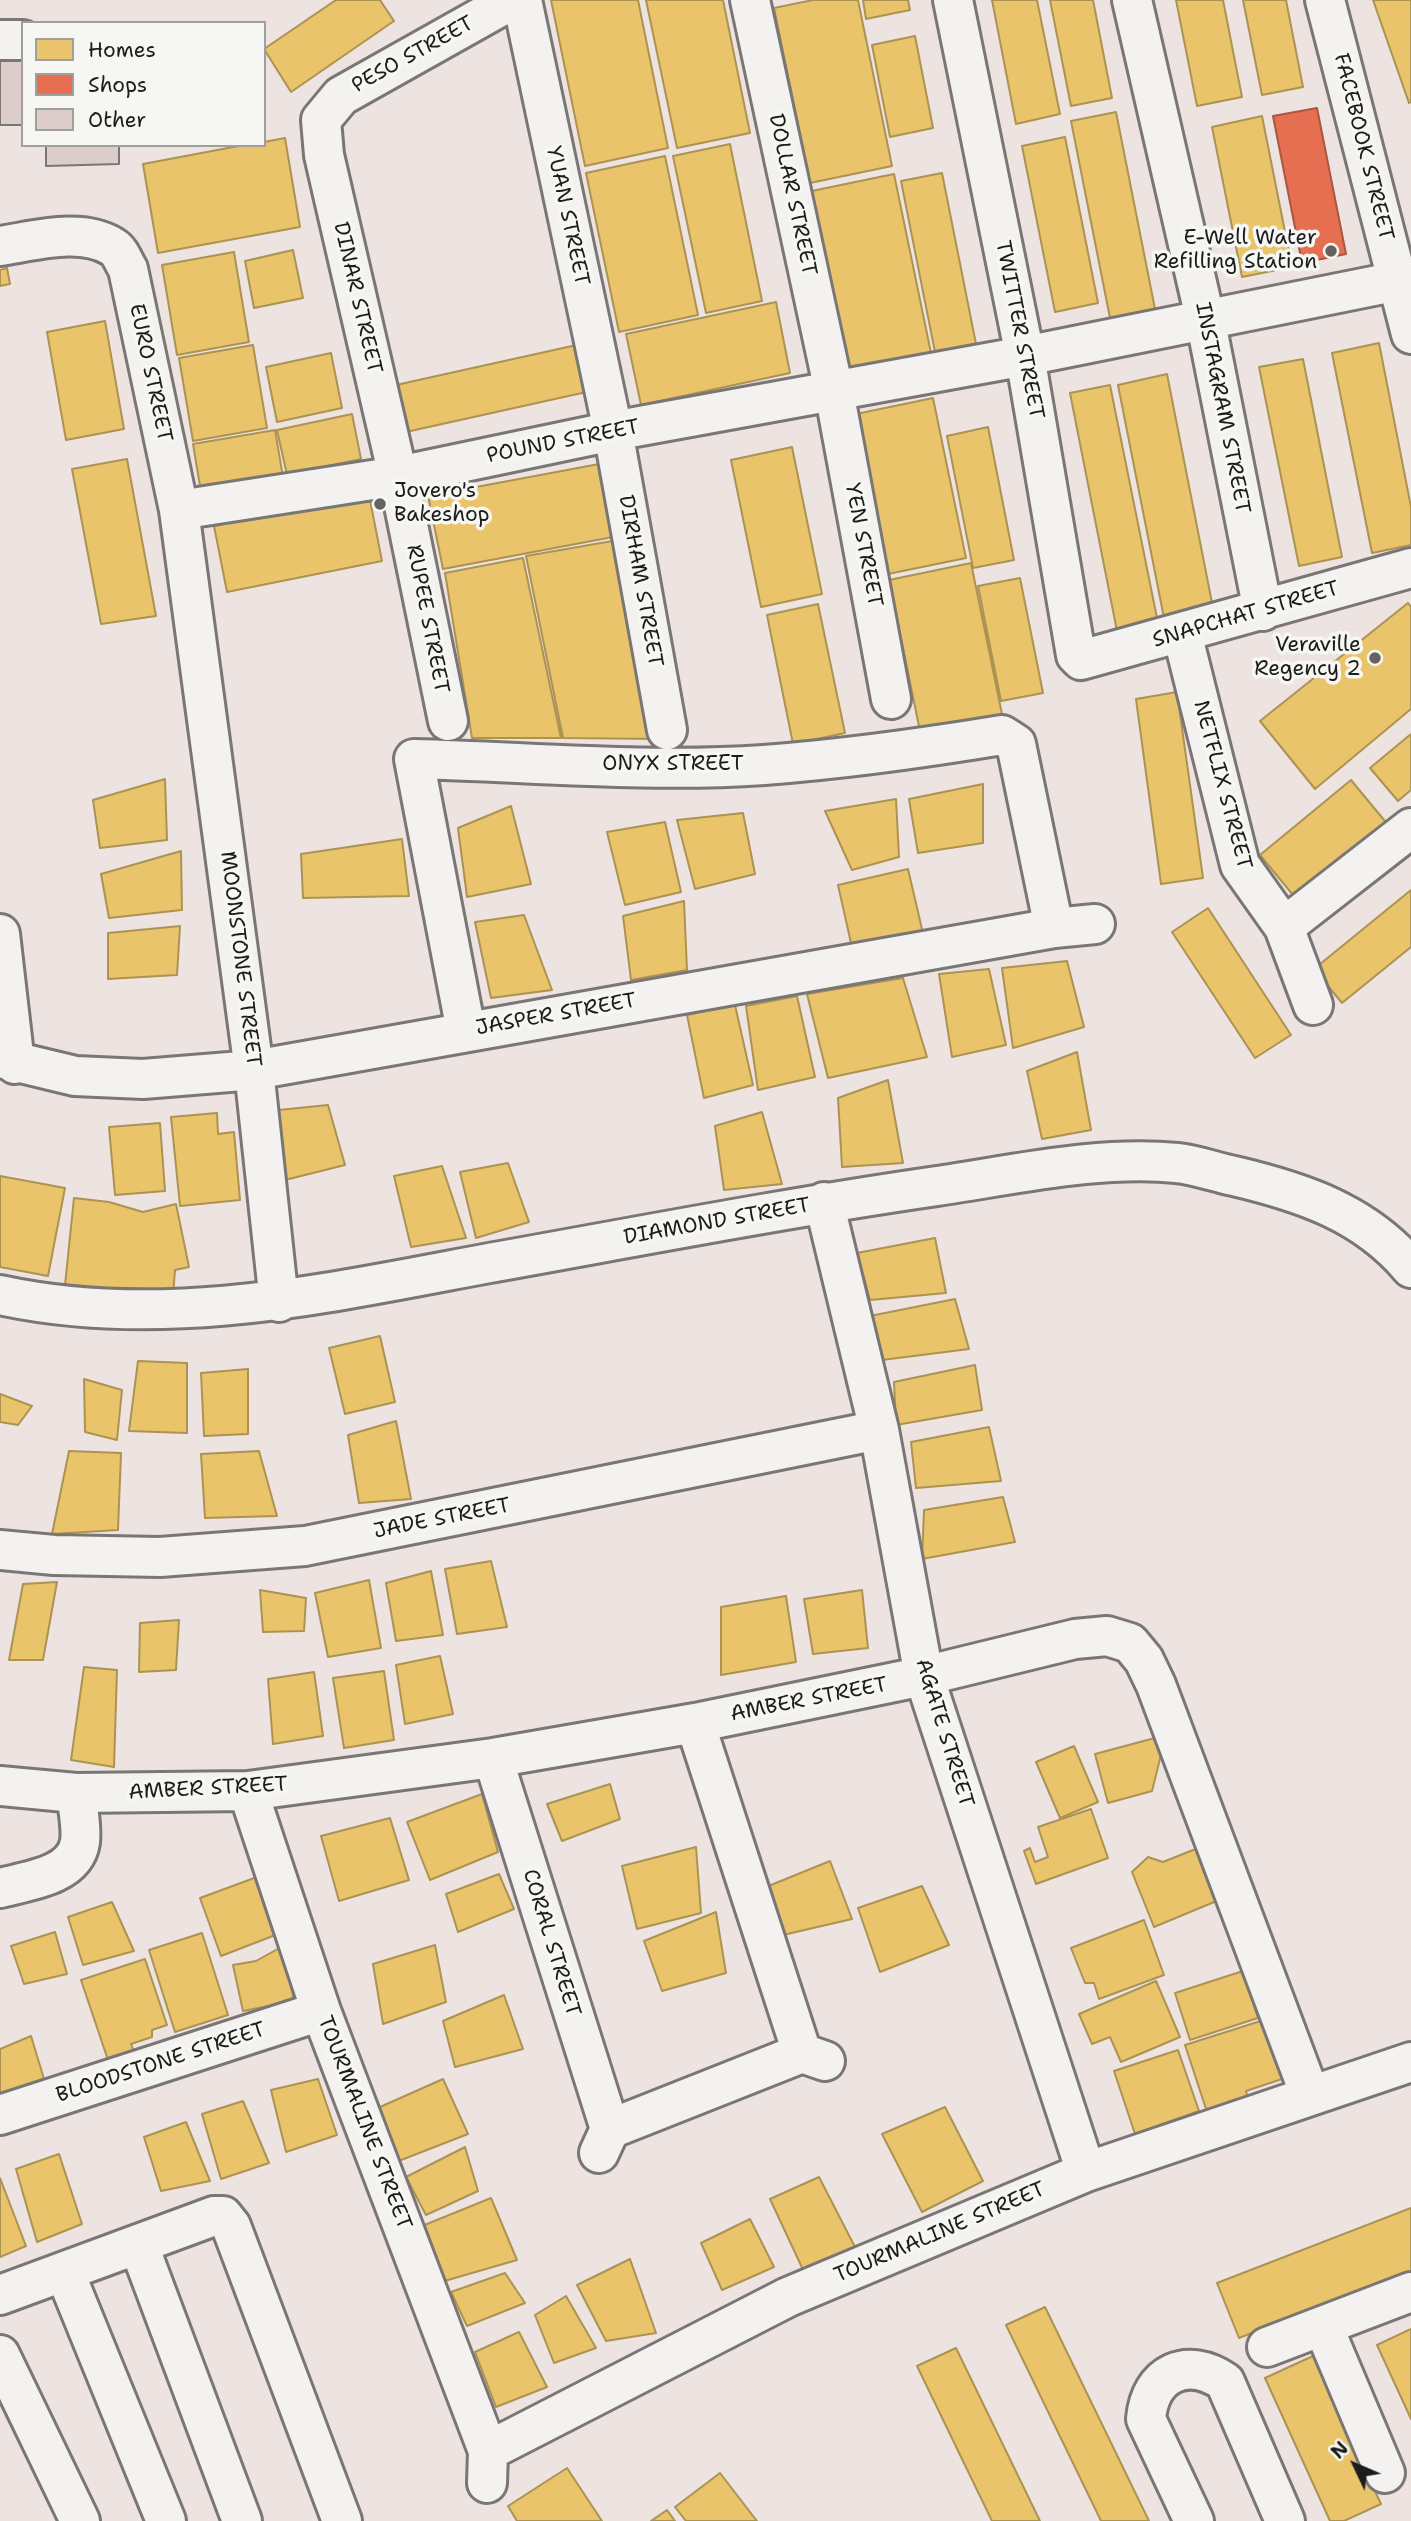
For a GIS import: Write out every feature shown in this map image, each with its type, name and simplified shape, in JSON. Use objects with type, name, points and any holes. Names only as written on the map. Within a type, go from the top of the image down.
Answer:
[{"type":"street","name":"PESO STREET","points":[[321,120],[341,96],[512,0]]},
{"type":"street","name":"YUAN STREET","points":[[522,0],[613,431]]},
{"type":"street","name":"DOLLAR STREET","points":[[750,0],[834,391]]},
{"type":"street","name":"TWITTER STREET","points":[[953,0],[1026,356],[1074,651],[1081,660]]},
{"type":"street","name":"INSTAGRAM STREET","points":[[1132,0],[1205,318],[1263,611]]},
{"type":"street","name":"FACEBOOK STREET","points":[[1325,0],[1411,334]]},
{"type":"street","points":[[0,40],[21,40]]},
{"type":"street","name":"DINAR STREET","points":[[321,120],[324,155],[398,475]]},
{"type":"street","name":"EURO STREET","points":[[0,246],[50,238],[89,238],[115,248],[128,270],[179,510],[193,618]]},
{"type":"street","name":"POUND STREET","points":[[179,510],[398,475],[613,431],[1026,356],[1398,281]]},
{"type":"street","name":"YEN STREET","points":[[834,391],[891,699]]},
{"type":"street","name":"DIRHAM STREET","points":[[613,431],[667,730]]},
{"type":"street","name":"RUPEE STREET","points":[[398,475],[447,721]]},
{"type":"street","name":"SNAPCHAT STREET","points":[[1081,660],[1411,568]]},
{"type":"street","name":"MOONSTONE STREET","points":[[193,618],[254,1070],[279,1302]]},
{"type":"street","name":"NETFLIX STREET","points":[[1182,633],[1240,865],[1284,927],[1313,1005]]},
{"type":"street","name":"ONYX STREET","points":[[466,1031],[414,758],[648,766],[762,765],[900,752],[1002,735],[1010,737],[1016,744],[1054,928]]},
{"type":"street","points":[[1284,927],[1411,828]]},
{"type":"street","name":"JASPER STREET","points":[[0,934],[8,1061],[75,1076],[143,1079],[254,1070],[1054,928],[1095,924]]},
{"type":"street","name":"DIAMOND STREET","points":[[0,1295],[41,1304],[142,1312],[279,1302],[824,1202],[1111,1163],[1177,1163],[1269,1184],[1341,1209],[1391,1243],[1411,1268]]},
{"type":"street","name":"AGATE STREET","points":[[824,1202],[879,1430],[924,1676],[1086,2172]]},
{"type":"street","name":"JADE STREET","points":[[0,1550],[54,1555],[160,1557],[305,1546],[879,1430]]},
{"type":"street","name":"AMBER STREET","points":[[0,1786],[76,1793],[248,1791],[493,1758],[695,1723],[924,1676],[1075,1639],[1107,1636],[1130,1643],[1144,1660],[1156,1685],[1310,2095]]},
{"type":"street","name":"CORAL STREET","points":[[493,1758],[605,2141],[813,2057],[695,1723]]},
{"type":"street","name":"TOURMALINE STREET","points":[[248,1791],[321,2011],[488,2467],[788,2297],[1086,2172],[1411,2062]]},
{"type":"street","points":[[0,1888],[46,1875],[72,1861],[80,1840],[76,1793]]},
{"type":"street","name":"BLOODSTONE STREET","points":[[0,2115],[321,2011]]},
{"type":"street","points":[[0,2295],[139,2246],[214,2216],[223,2216],[231,2226],[342,2521]]},
{"type":"street","points":[[139,2246],[242,2521]]},
{"type":"street","points":[[65,2273],[166,2521]]},
{"type":"street","points":[[1267,2347],[1411,2292]]},
{"type":"street","points":[[1323,2326],[1385,2473]]},
{"type":"street","points":[[0,2356],[80,2521]]},
{"type":"street","points":[[1194,2521],[1146,2419],[1147,2403],[1156,2385],[1174,2372],[1194,2369],[1210,2372],[1225,2382],[1285,2521]]},
{"type":"building: Homes","points":[[336,0],[380,0],[394,21],[291,92],[266,52],[266,48]]},
{"type":"building: Homes","points":[[551,0],[638,0],[668,148],[585,166]]},
{"type":"building: Homes","points":[[646,0],[723,0],[750,133],[677,148]]},
{"type":"building: Homes","points":[[813,0],[858,0],[892,166],[810,183],[774,8]]},
{"type":"building: Homes","points":[[863,0],[908,0],[910,10],[866,19]]},
{"type":"building: Homes","points":[[992,0],[1037,0],[1060,114],[1016,124]]},
{"type":"building: Homes","points":[[1050,0],[1093,0],[1112,98],[1071,106]]},
{"type":"building: Homes","points":[[1176,0],[1223,0],[1242,97],[1197,106]]},
{"type":"building: Homes","points":[[1243,0],[1286,0],[1303,87],[1262,95]]},
{"type":"building: Homes","points":[[1373,0],[1411,0],[1409,103]]},
{"type":"building: Homes","points":[[915,36],[933,128],[890,137],[872,45]]},
{"type":"building: Homes","points":[[1116,112],[1155,309],[1110,318],[1071,121]]},
{"type":"building: Homes","points":[[1262,116],[1292,267],[1242,277],[1212,127]]},
{"type":"building: Homes","points":[[1065,137],[1098,303],[1055,312],[1022,146]]},
{"type":"building: Homes","points":[[285,138],[300,227],[158,253],[143,164],[233,147],[266,147],[266,142]]},
{"type":"building: Homes","points":[[730,144],[762,301],[706,313],[673,156]]},
{"type":"building: Homes","points":[[665,156],[698,315],[619,332],[586,173]]},
{"type":"building: Homes","points":[[942,173],[976,344],[935,352],[901,181]]},
{"type":"building: Homes","points":[[894,174],[931,353],[844,371],[807,192]]},
{"type":"building: Homes","points":[[293,250],[303,298],[254,308],[245,261]]},
{"type":"building: Homes","points":[[234,252],[249,342],[177,355],[162,265]]},
{"type":"building: Homes","points":[[7,268],[10,284],[0,286],[0,270]]},
{"type":"building: Homes","points":[[776,302],[790,373],[641,405],[626,334]]},
{"type":"building: Homes","points":[[105,321],[124,429],[66,440],[47,332]]},
{"type":"building: Homes","points":[[1379,343],[1411,507],[1411,545],[1372,553],[1332,353]]},
{"type":"building: Homes","points":[[581,344],[591,391],[406,432],[396,385]]},
{"type":"building: Homes","points":[[253,345],[267,428],[193,441],[179,358]]},
{"type":"building: Homes","points":[[331,353],[342,408],[277,422],[266,367]]},
{"type":"building: Homes","points":[[1303,359],[1342,557],[1299,566],[1259,367]]},
{"type":"building: Homes","points":[[1167,374],[1214,613],[1165,623],[1118,385]]},
{"type":"building: Homes","points":[[1110,385],[1158,623],[1117,631],[1070,393]]},
{"type":"building: Homes","points":[[933,398],[966,558],[888,574],[856,414]]},
{"type":"building: Homes","points":[[352,414],[361,459],[287,475],[277,430]]},
{"type":"building: Homes","points":[[988,427],[1014,560],[973,568],[947,436]]},
{"type":"building: Homes","points":[[275,430],[283,477],[201,492],[193,444]]},
{"type":"building: Homes","points":[[792,447],[822,594],[761,607],[731,460]]},
{"type":"building: Homes","points":[[127,459],[156,616],[101,624],[72,469]]},
{"type":"building: Homes","points":[[599,464],[613,537],[443,569],[428,496]]},
{"type":"building: Homes","points":[[369,495],[382,561],[227,592],[214,526]]},
{"type":"building: Homes","points":[[618,540],[662,739],[563,738],[526,556]]},
{"type":"building: Homes","points":[[523,558],[561,738],[472,738],[445,573]]},
{"type":"building: Homes","points":[[971,563],[1003,719],[921,736],[889,580]]},
{"type":"building: Homes","points":[[1020,578],[1043,693],[1001,701],[978,586]]},
{"type":"building: Homes","name":"Veraville Regency 2","points":[[1408,603],[1411,607],[1411,709],[1315,789],[1260,721]]},
{"type":"building: Homes","points":[[818,604],[845,733],[793,744],[767,615]]},
{"type":"building: Homes","points":[[1177,692],[1203,878],[1161,884],[1136,699]]},
{"type":"building: Homes","points":[[1411,734],[1411,790],[1398,801],[1370,768]]},
{"type":"building: Homes","points":[[165,779],[167,840],[100,848],[93,800]]},
{"type":"building: Homes","points":[[1351,780],[1389,826],[1298,901],[1260,855]]},
{"type":"building: Homes","points":[[983,784],[983,843],[918,853],[909,799]]},
{"type":"building: Homes","points":[[896,799],[899,857],[852,870],[825,811]]},
{"type":"building: Homes","points":[[511,806],[531,884],[467,897],[458,828]]},
{"type":"building: Homes","points":[[743,813],[755,874],[695,889],[677,820]]},
{"type":"building: Homes","points":[[665,822],[681,892],[625,905],[607,832]]},
{"type":"building: Homes","points":[[402,839],[409,896],[303,898],[301,854]]},
{"type":"building: Homes","points":[[181,851],[182,910],[109,918],[101,874]]},
{"type":"building: Homes","points":[[908,869],[925,942],[853,952],[838,885]]},
{"type":"building: Homes","points":[[1411,890],[1411,947],[1342,1003],[1314,969]]},
{"type":"building: Homes","points":[[684,901],[687,970],[631,980],[623,916]]},
{"type":"building: Homes","points":[[1208,908],[1291,1035],[1255,1058],[1172,932]]},
{"type":"building: Homes","points":[[524,915],[552,990],[491,998],[475,922]]},
{"type":"building: Homes","points":[[180,926],[177,975],[108,979],[108,933]]},
{"type":"building: Homes","points":[[1067,961],[1084,1027],[1013,1048],[1002,968]]},
{"type":"building: Homes","points":[[989,969],[1006,1045],[952,1057],[939,974]]},
{"type":"building: Homes","points":[[903,978],[927,1057],[828,1078],[807,994]]},
{"type":"building: Homes","points":[[797,996],[815,1077],[758,1090],[746,1006]]},
{"type":"building: Homes","points":[[735,1005],[753,1085],[704,1098],[687,1015]]},
{"type":"building: Homes","points":[[1077,1052],[1091,1130],[1042,1139],[1027,1071]]},
{"type":"building: Homes","points":[[888,1080],[903,1163],[842,1167],[838,1098]]},
{"type":"building: Homes","points":[[328,1105],[345,1165],[277,1182],[269,1111]]},
{"type":"building: Homes","points":[[762,1112],[782,1184],[724,1190],[715,1126]]},
{"type":"building: Homes","points":[[217,1113],[218,1134],[234,1132],[240,1200],[180,1206],[171,1117]]},
{"type":"building: Homes","points":[[160,1123],[165,1191],[115,1195],[109,1127]]},
{"type":"building: Homes","points":[[508,1163],[529,1222],[476,1238],[460,1172]]},
{"type":"building: Homes","points":[[442,1166],[466,1238],[411,1247],[394,1176]]},
{"type":"building: Homes","points":[[0,1176],[65,1188],[48,1276],[0,1267]]},
{"type":"building: Homes","points":[[74,1198],[109,1202],[143,1212],[176,1204],[189,1267],[175,1270],[173,1296],[65,1285]]},
{"type":"building: Homes","points":[[935,1238],[946,1293],[870,1300],[857,1253]]},
{"type":"building: Homes","points":[[955,1299],[969,1349],[882,1360],[870,1316]]},
{"type":"building: Homes","points":[[380,1336],[395,1402],[345,1414],[329,1348]]},
{"type":"building: Homes","points":[[138,1361],[187,1363],[187,1433],[129,1431]]},
{"type":"building: Homes","points":[[975,1365],[982,1410],[896,1425],[894,1382]]},
{"type":"building: Homes","points":[[248,1369],[248,1434],[204,1436],[201,1373]]},
{"type":"building: Homes","points":[[84,1379],[122,1390],[117,1440],[85,1432]]},
{"type":"building: Homes","points":[[0,1394],[32,1406],[18,1425],[0,1422]]},
{"type":"building: Homes","points":[[396,1421],[411,1499],[359,1503],[348,1435]]},
{"type":"building: Homes","points":[[989,1427],[1001,1481],[916,1488],[911,1442]]},
{"type":"building: Homes","points":[[69,1451],[121,1453],[118,1530],[52,1534]]},
{"type":"building: Homes","points":[[259,1451],[277,1516],[205,1518],[201,1454]]},
{"type":"building: Homes","points":[[1003,1497],[1015,1542],[922,1559],[924,1510]]},
{"type":"building: Homes","points":[[491,1561],[507,1627],[457,1634],[445,1569]]},
{"type":"building: Homes","points":[[431,1571],[443,1635],[396,1641],[386,1583]]},
{"type":"building: Homes","points":[[369,1580],[381,1648],[328,1657],[315,1593]]},
{"type":"building: Homes","points":[[57,1582],[43,1660],[9,1660],[23,1584]]},
{"type":"building: Homes","points":[[260,1590],[306,1598],[304,1631],[263,1632]]},
{"type":"building: Homes","points":[[862,1590],[868,1648],[813,1654],[804,1599]]},
{"type":"building: Homes","points":[[786,1596],[796,1662],[721,1675],[721,1607]]},
{"type":"building: Homes","points":[[179,1620],[176,1670],[139,1672],[140,1623]]},
{"type":"building: Homes","points":[[440,1656],[453,1714],[405,1724],[396,1665]]},
{"type":"building: Homes","points":[[84,1667],[117,1670],[114,1767],[71,1760]]},
{"type":"building: Homes","points":[[384,1671],[394,1740],[344,1748],[333,1678]]},
{"type":"building: Homes","points":[[314,1672],[323,1736],[273,1744],[268,1679]]},
{"type":"building: Homes","points":[[1166,1735],[1152,1791],[1108,1803],[1095,1754]]},
{"type":"building: Homes","points":[[1074,1746],[1098,1802],[1060,1818],[1036,1762]]},
{"type":"building: Homes","points":[[610,1784],[620,1819],[562,1841],[547,1804]]},
{"type":"building: Homes","points":[[482,1794],[498,1852],[430,1880],[407,1822]]},
{"type":"building: Homes","points":[[1091,1809],[1108,1858],[1036,1884],[1024,1851],[1030,1848],[1035,1862],[1048,1857],[1038,1827]]},
{"type":"building: Homes","points":[[390,1818],[409,1880],[339,1901],[321,1836]]},
{"type":"building: Homes","points":[[696,1847],[701,1913],[637,1929],[622,1866]]},
{"type":"building: Homes","points":[[1198,1848],[1219,1900],[1154,1927],[1132,1872],[1148,1857],[1163,1862]]},
{"type":"building: Homes","points":[[830,1861],[852,1919],[783,1935],[766,1887]]},
{"type":"building: Homes","points":[[499,1874],[514,1909],[458,1932],[446,1894]]},
{"type":"building: Homes","points":[[257,1877],[278,1934],[221,1956],[200,1898]]},
{"type":"building: Homes","points":[[922,1886],[949,1945],[880,1972],[858,1908]]},
{"type":"building: Homes","points":[[112,1902],[134,1951],[83,1965],[68,1917]]},
{"type":"building: Homes","points":[[716,1912],[726,1973],[662,1991],[644,1941]]},
{"type":"building: Homes","points":[[1144,1920],[1164,1975],[1099,1999],[1094,1983],[1085,1983],[1071,1948]]},
{"type":"building: Homes","points":[[55,1932],[67,1974],[24,1984],[11,1946]]},
{"type":"building: Homes","points":[[202,1933],[228,2015],[175,2032],[149,1950]]},
{"type":"building: Homes","points":[[435,1945],[446,2002],[383,2024],[373,1964]]},
{"type":"building: Homes","points":[[283,1946],[294,2001],[243,2011],[233,1965],[256,1961]]},
{"type":"building: Homes","points":[[145,1959],[167,2025],[152,2030],[152,2037],[131,2044],[136,2057],[110,2066],[81,1980]]},
{"type":"building: Homes","points":[[1243,1971],[1258,2018],[1190,2040],[1175,1993]]},
{"type":"building: Homes","points":[[1156,1981],[1180,2037],[1121,2062],[1110,2037],[1092,2044],[1079,2014]]},
{"type":"building: Homes","points":[[504,1995],[523,2049],[455,2067],[443,2021]]},
{"type":"building: Homes","points":[[1270,2018],[1288,2077],[1246,2091],[1249,2102],[1208,2115],[1185,2045]]},
{"type":"building: Homes","points":[[31,2036],[44,2079],[0,2094],[0,2049]]},
{"type":"building: Homes","points":[[1178,2050],[1199,2111],[1135,2134],[1114,2071]]},
{"type":"building: Homes","points":[[318,2079],[337,2135],[286,2152],[271,2090]]},
{"type":"building: Homes","points":[[443,2079],[468,2134],[396,2162],[380,2107]]},
{"type":"building: Homes","points":[[243,2101],[269,2163],[221,2179],[202,2114]]},
{"type":"building: Homes","points":[[945,2107],[983,2181],[922,2212],[882,2134]]},
{"type":"building: Homes","points":[[186,2122],[210,2181],[161,2191],[144,2137]]},
{"type":"building: Homes","points":[[465,2147],[478,2191],[426,2215],[406,2177]]},
{"type":"building: Homes","points":[[59,2154],[82,2224],[37,2242],[16,2169]]},
{"type":"building: Homes","points":[[819,2177],[855,2247],[805,2274],[770,2199]]},
{"type":"building: Homes","points":[[0,2178],[26,2246],[0,2257]]},
{"type":"building: Homes","points":[[491,2198],[517,2260],[441,2282],[422,2226]]},
{"type":"building: Homes","points":[[1411,2208],[1411,2271],[1239,2338],[1217,2283]]},
{"type":"building: Homes","points":[[750,2219],[774,2267],[722,2290],[701,2243]]},
{"type":"building: Homes","points":[[630,2259],[656,2333],[606,2341],[577,2285]]},
{"type":"building: Homes","points":[[505,2273],[525,2303],[467,2326],[451,2292]]},
{"type":"building: Homes","points":[[566,2296],[596,2348],[554,2363],[535,2315]]},
{"type":"building: Homes","points":[[1045,2307],[1149,2521],[1101,2521],[1006,2325]]},
{"type":"building: Homes","points":[[1411,2329],[1411,2419],[1377,2345]]},
{"type":"building: Homes","points":[[519,2332],[547,2387],[496,2407],[475,2352]]},
{"type":"building: Homes","points":[[956,2348],[1040,2521],[992,2521],[917,2366]]},
{"type":"building: Homes","points":[[1313,2356],[1381,2504],[1344,2521],[1330,2521],[1265,2378]]},
{"type":"building: Homes","points":[[567,2468],[602,2521],[517,2521],[508,2506]]},
{"type":"building: Homes","points":[[720,2473],[757,2521],[686,2521],[675,2507]]},
{"type":"building: Homes","points":[[667,2510],[675,2521],[651,2521]]},
{"type":"building: Shops","points":[[1317,108],[1346,254],[1302,263],[1273,116]]},
{"type":"building: Other","points":[[21,53],[21,125],[0,125],[0,54]]},
{"type":"building: Other","points":[[46,147],[119,147],[119,164],[46,166]]},
{"type":"place","name":"E-Well Water Refilling Station","points":[[1331,251]]},
{"type":"place","name":"Jovero's Bakeshop","points":[[380,504]]},
{"type":"place","name":"Veraville Regency 2","points":[[1375,658]]}]
